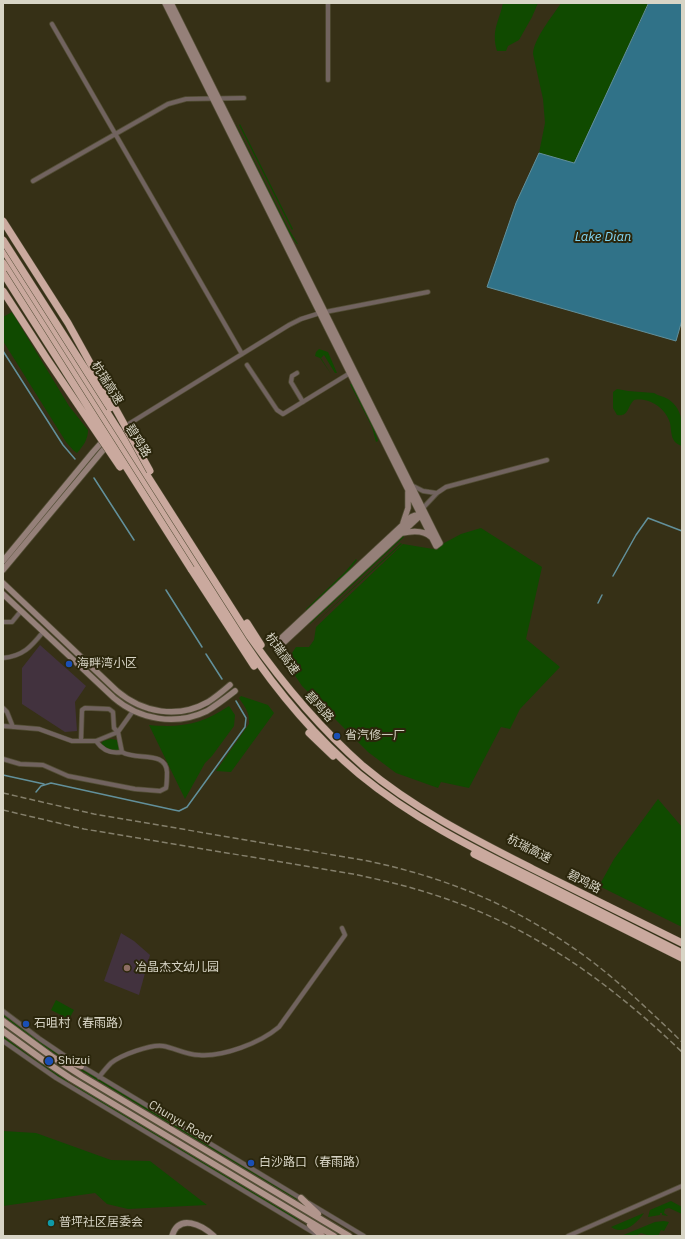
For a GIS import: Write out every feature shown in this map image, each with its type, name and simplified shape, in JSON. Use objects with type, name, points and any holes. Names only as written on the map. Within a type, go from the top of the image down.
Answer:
[{"type":"highway","points":[[3,221],[68,323],[150,471]]},
{"type":"highway","name":"杭瑞高速","points":[[3,240],[272,660],[308,705],[347,745],[364,760],[404,791],[448,820],[682,938]]},
{"type":"highway","name":"碧鸡路","points":[[3,249],[263,655],[303,706],[332,737],[353,757],[395,790],[427,812],[493,849],[682,943]]},
{"type":"highway","name":"碧鸡路","points":[[3,263],[256,661],[297,712],[343,759],[359,774],[391,798],[446,832],[492,858],[682,953]]},
{"type":"highway","points":[[3,273],[247,657],[284,704],[324,747],[371,789],[408,815],[463,848],[682,958]]},
{"type":"highway","points":[[3,291],[47,359],[191,569]]},
{"type":"main road","name":"Chunyu Road","points":[[3,1021],[51,1056],[349,1236]]},
{"type":"main road","name":"Chunyu Road","points":[[3,1031],[70,1078],[334,1236]]},
{"type":"main road","points":[[51,1056],[81,1066]]},
{"type":"main road","points":[[301,1198],[324,1221]]},
{"type":"main road","points":[[302,1216],[322,1236]]},
{"type":"street","points":[[165,3],[216,98]]},
{"type":"street","points":[[171,3],[216,98],[410,487],[421,515],[436,546],[440,543],[423,508],[410,487],[350,373],[322,312]]},
{"type":"street","points":[[328,3],[328,80]]},
{"type":"street","points":[[52,24],[242,354]]},
{"type":"street","points":[[33,181],[168,104],[186,99],[244,98]]},
{"type":"street","points":[[118,430],[288,325],[301,319],[322,312],[428,292]]},
{"type":"street","points":[[247,365],[279,412],[286,413],[350,373]]},
{"type":"street","points":[[297,373],[292,376],[291,382],[303,402]]},
{"type":"street","points":[[3,561],[101,443],[115,439]]},
{"type":"street","points":[[3,570],[104,449],[115,439]]},
{"type":"street","points":[[423,508],[437,493],[446,487],[547,460]]},
{"type":"street","points":[[410,487],[437,493]]},
{"type":"street","points":[[401,526],[407,514],[410,487]]},
{"type":"street","points":[[419,501],[421,515]]},
{"type":"street","points":[[421,515],[279,647],[276,643],[411,517],[414,515],[421,515],[428,519]]},
{"type":"street","points":[[402,533],[418,532],[429,534],[432,538]]},
{"type":"street","points":[[3,583],[118,691],[128,700],[139,706],[158,711],[184,711],[208,702],[230,685],[235,691],[207,710],[185,718],[154,718],[133,711],[114,698],[3,594]]},
{"type":"street","points":[[3,622],[12,622],[21,611]]},
{"type":"street","points":[[3,658],[12,657],[27,650],[43,632]]},
{"type":"street","points":[[3,708],[7,712],[13,727]]},
{"type":"street","points":[[81,741],[82,710],[85,708],[106,708],[111,710],[114,716],[114,728],[118,732],[122,752]]},
{"type":"street","points":[[3,726],[39,729],[66,739],[96,742],[118,732],[133,711]]},
{"type":"street","points":[[3,759],[20,764],[43,765],[68,776],[135,789],[160,791],[166,788],[166,768],[163,761],[155,758],[130,756],[122,752],[115,753],[106,751],[96,742]]},
{"type":"street","points":[[99,1077],[108,1066],[118,1059],[150,1047],[163,1046],[197,1056],[219,1053],[241,1047],[270,1034],[279,1027],[346,935],[342,928]]},
{"type":"street","points":[[3,1011],[40,1039],[81,1066],[364,1236]]},
{"type":"street","points":[[3,1041],[62,1082],[318,1236]]},
{"type":"street","points":[[568,1236],[682,1186]]},
{"type":"street","points":[[172,1236],[179,1226],[188,1222],[204,1228],[214,1236]]},
{"type":"shaded area","points":[[40,645],[86,686],[75,702],[77,731],[65,732],[22,704],[22,668]]},
{"type":"shaded area","name":"冶晶杰文幼儿园","points":[[121,933],[134,941],[150,955],[139,995],[104,981]]},
{"type":"green space","points":[[503,3],[538,3],[519,40],[508,46],[506,51],[497,51],[495,44],[495,32]]},
{"type":"green space","points":[[561,3],[649,3],[574,163],[539,153],[545,123],[543,99],[533,54],[540,35]]},
{"type":"green space","points":[[240,124],[293,229],[292,230],[239,125]]},
{"type":"green space","points":[[236,125],[288,228],[298,244],[286,229]]},
{"type":"green space","points":[[12,312],[69,406],[88,430],[86,440],[77,453],[66,442],[3,341],[3,317]]},
{"type":"green space","points":[[319,349],[328,352],[337,373],[335,373],[324,355],[321,358],[331,374],[320,358],[315,356]]},
{"type":"green space","points":[[350,384],[352,384],[373,426],[378,441],[376,442],[372,427]]},
{"type":"green space","points":[[617,389],[654,393],[668,399],[673,403],[680,414],[682,426],[682,446],[673,440],[670,423],[665,413],[661,408],[651,402],[645,400],[634,400],[626,413],[617,415],[613,408],[613,392]]},
{"type":"green space","points":[[481,528],[542,567],[526,639],[560,667],[520,709],[510,729],[501,727],[469,788],[441,782],[438,788],[396,773],[368,752],[302,686],[286,662],[296,647],[309,647],[314,640],[316,627],[403,544],[433,549],[461,534]]},
{"type":"green space","points":[[403,535],[404,537],[310,624],[309,622]]},
{"type":"green space","points":[[401,543],[402,544],[313,625]]},
{"type":"green space","points":[[356,559],[357,560],[347,573],[306,611],[306,609],[345,572]]},
{"type":"green space","points":[[241,696],[268,705],[274,713],[231,772],[216,771],[249,724],[248,713],[239,698]]},
{"type":"green space","points":[[229,706],[235,715],[234,726],[205,763],[185,799],[149,725],[172,726],[201,721]]},
{"type":"green space","points":[[111,739],[117,740],[120,746],[119,750],[105,749],[101,744],[103,741]]},
{"type":"green space","points":[[658,799],[682,827],[682,927],[599,886],[614,859]]},
{"type":"green space","points":[[56,1000],[74,1010],[69,1019],[51,1010]]},
{"type":"green space","points":[[3,1013],[59,1054],[58,1055],[51,1051],[30,1037],[3,1016]]},
{"type":"green space","points":[[3,1036],[69,1082],[68,1083],[3,1039]]},
{"type":"green space","points":[[77,1068],[85,1071],[290,1193],[299,1201]]},
{"type":"green space","points":[[75,1085],[171,1143],[170,1145],[74,1087]]},
{"type":"green space","points":[[3,1131],[36,1133],[111,1160],[150,1161],[207,1205],[128,1209],[107,1204],[95,1193],[3,1206]]},
{"type":"green space","points":[[178,1147],[298,1219],[297,1221],[176,1150]]},
{"type":"green space","points":[[671,1201],[682,1207],[682,1214],[669,1208],[665,1209],[664,1213],[668,1216],[660,1213],[660,1215],[648,1217],[650,1210]]},
{"type":"green space","points":[[644,1213],[638,1221],[625,1229],[620,1230],[611,1227]]},
{"type":"green space","points":[[655,1222],[669,1222],[664,1231],[661,1230],[658,1236],[650,1236],[641,1233],[636,1236],[621,1236]]},
{"type":"water","name":"Lake Dian","points":[[649,3],[682,3],[682,320],[676,341],[487,287],[516,203],[539,153],[574,163]]},
{"type":"waterway","points":[[3,351],[63,445],[75,459]]},
{"type":"waterway","points":[[94,478],[134,540]]},
{"type":"waterway","points":[[613,576],[636,535],[648,518],[682,531]]},
{"type":"waterway","points":[[166,590],[202,647]]},
{"type":"waterway","points":[[598,603],[602,595]]},
{"type":"waterway","points":[[206,654],[222,679]]},
{"type":"waterway","points":[[36,792],[41,786],[51,783],[179,811],[187,807],[245,727],[246,718],[236,701]]},
{"type":"waterway","points":[[3,775],[44,784]]},
{"type":"railway","points":[[3,793],[94,814],[363,860],[395,867],[456,886],[513,911],[567,944],[594,963],[617,982],[682,1042]]},
{"type":"railway","points":[[3,810],[84,829],[353,874],[397,884],[441,897],[476,910],[509,925],[570,961],[627,1003],[682,1052]]},
{"type":"place","name":"海畔湾小区","points":[[69,664]]},
{"type":"place","name":"省汽修一厂","points":[[337,736]]},
{"type":"place","name":"冶晶杰文幼儿园","points":[[127,968]]},
{"type":"place","name":"石咀村（春雨路）","points":[[26,1024]]},
{"type":"place","name":"Shizui","points":[[49,1061]]},
{"type":"place","name":"白沙路口（春雨路）","points":[[251,1163]]},
{"type":"place","name":"普坪社区居委会","points":[[51,1223]]}]
